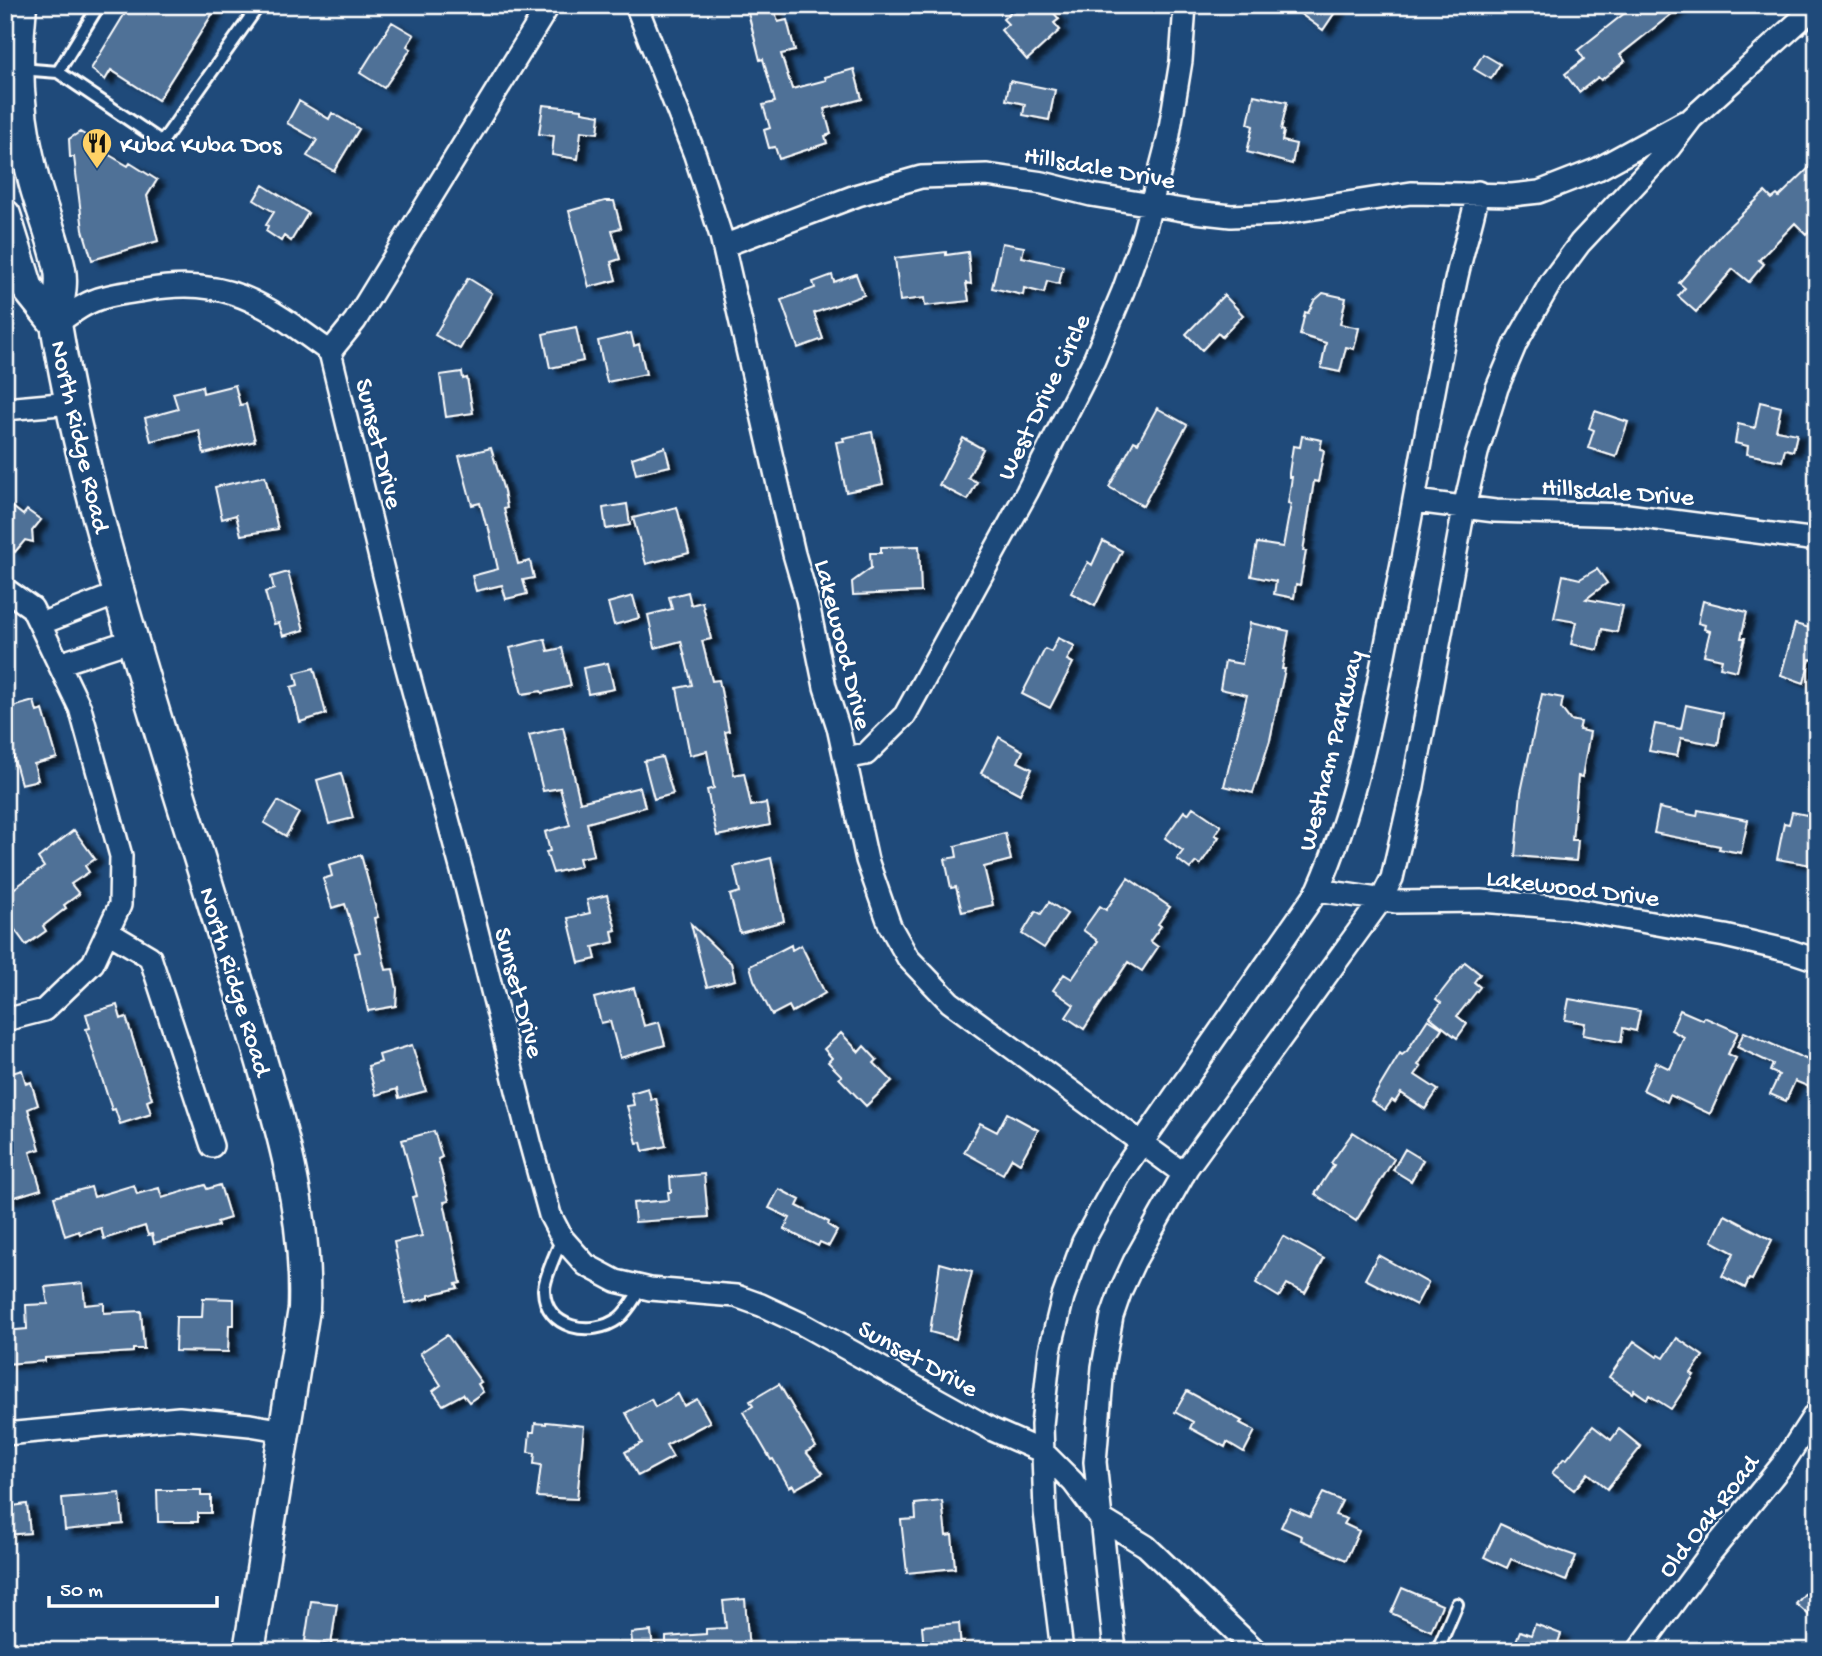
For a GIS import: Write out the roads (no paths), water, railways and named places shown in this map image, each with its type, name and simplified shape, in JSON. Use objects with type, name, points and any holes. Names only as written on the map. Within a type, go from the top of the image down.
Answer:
[{"type":"main road","name":"North Ridge Road","points":[[21,5],[17,43],[24,138],[60,270],[62,294],[56,324],[82,456],[133,640],[275,1106],[302,1227],[304,1309],[249,1651]]},
{"type":"main road","name":"North Ridge Road","points":[[5,215],[28,289],[56,324]]},
{"type":"street","name":"Sunset Drive","points":[[549,5],[355,321],[330,352],[404,657],[550,1215],[562,1238],[586,1265],[599,1274],[642,1287],[736,1296],[761,1305],[804,1325],[993,1430],[1042,1452],[1073,1482],[1100,1518],[1146,1546],[1256,1651]]},
{"type":"street","name":"Lakewood Drive","points":[[636,5],[695,155],[723,246],[794,554],[807,598],[825,687],[845,758],[873,881],[890,926],[908,958],[950,1002],[1184,1174]]},
{"type":"street","name":"West Drive Circle","points":[[845,758],[866,754],[905,715],[1027,492],[1094,360],[1123,292],[1152,205],[1168,140],[1181,61],[1185,5]]},
{"type":"street","points":[[1115,1651],[1095,1462],[1103,1367],[1112,1316],[1134,1262],[1184,1174],[1381,900],[1392,877],[1413,786],[1464,508],[1497,388],[1516,344],[1551,282],[1580,243],[1670,147],[1692,118],[1806,8]]},
{"type":"street","points":[[1478,192],[1512,195],[1539,192],[1598,169],[1692,118]]},
{"type":"street","name":"Hillsdale Drive","points":[[723,246],[858,195],[921,177],[986,175],[1043,183],[1091,195],[1231,216],[1266,214],[1411,192],[1478,192]]},
{"type":"street","name":"Westham Parkway","points":[[1062,1651],[1051,1575],[1042,1452],[1044,1389],[1063,1297],[1083,1242],[1121,1173],[1318,890],[1347,818],[1415,501],[1455,284],[1478,192]]},
{"type":"street","points":[[56,324],[90,302],[104,297],[167,286],[196,285],[223,289],[278,314],[330,352]]},
{"type":"street","points":[[5,409],[71,403]]},
{"type":"street","name":"Hillsdale Drive","points":[[1415,501],[1464,508],[1627,515],[1817,540]]},
{"type":"street","points":[[5,589],[32,608],[80,708],[121,856],[120,905],[93,963],[44,1010],[5,1020]]},
{"type":"street","points":[[40,624],[120,593]]},
{"type":"street","points":[[59,664],[133,640]]},
{"type":"street","name":"Lakewood Drive","points":[[1318,890],[1381,900],[1481,901],[1567,908],[1725,936],[1817,960]]},
{"type":"street","points":[[108,932],[150,957],[212,1146]]},
{"type":"street","name":"Old Oak Road","points":[[1638,1651],[1709,1555],[1782,1465],[1817,1411]]},
{"type":"street","points":[[5,1434],[179,1418],[285,1431]]},
{"type":"lane","points":[[58,72],[99,5]]},
{"type":"lane","points":[[18,69],[58,72],[162,142],[259,5]]},
{"type":"lane","points":[[562,1238],[544,1289],[549,1309],[563,1323],[578,1329],[598,1329],[620,1317],[642,1287]]},
{"type":"lane","points":[[1437,1651],[1457,1604]]},
{"type":"place","name":"Kuba Kuba Dos","points":[[97,170]]}]
